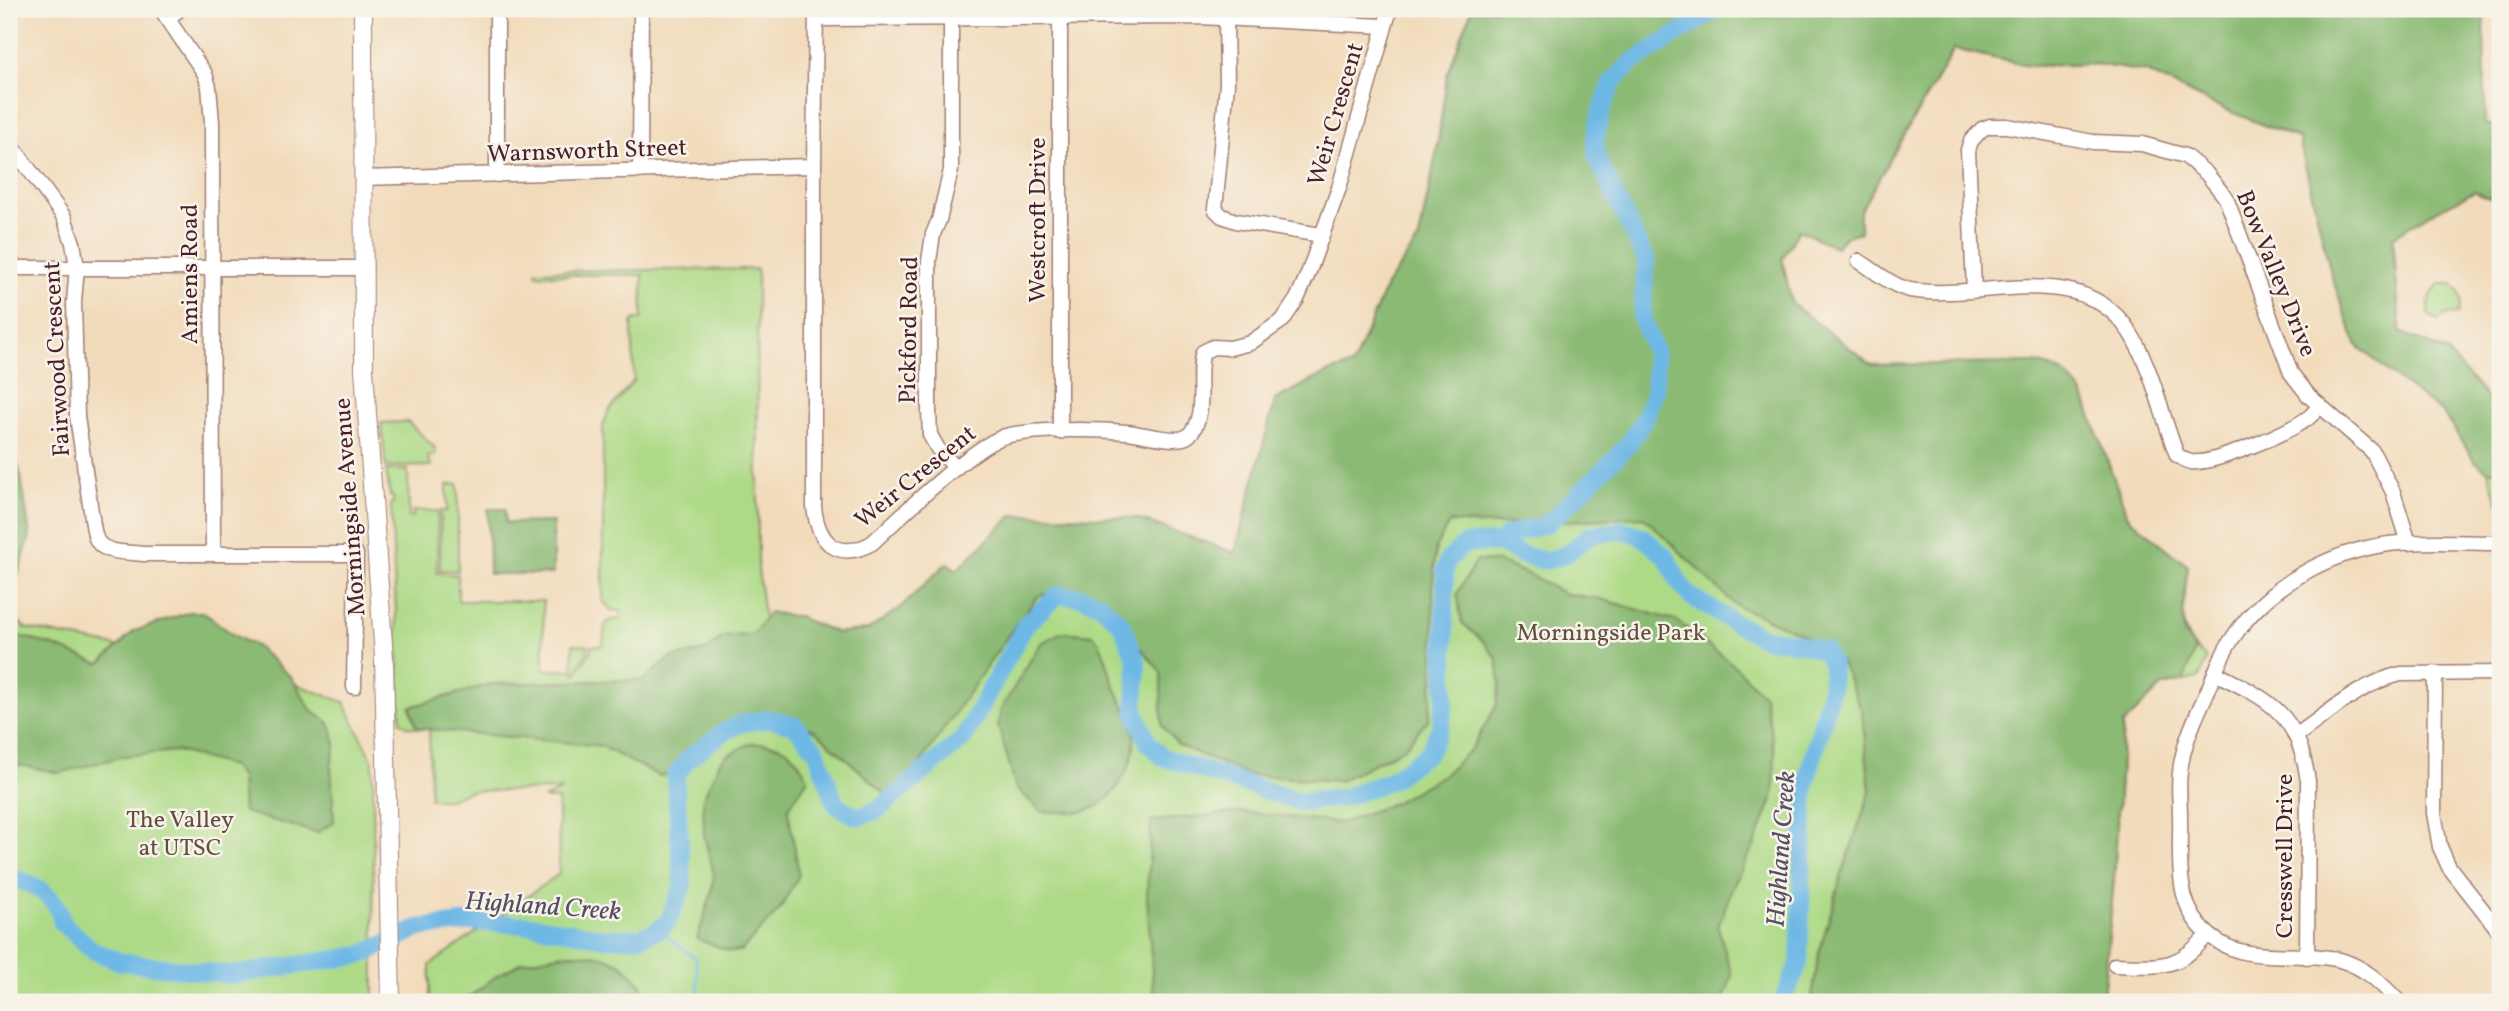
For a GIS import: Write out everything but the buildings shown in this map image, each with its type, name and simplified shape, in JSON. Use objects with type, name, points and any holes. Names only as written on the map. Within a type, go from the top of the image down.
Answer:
[{"type":"main road","name":"Morningside Avenue","points":[[363,9],[364,369],[384,658],[391,998]]},
{"type":"street","points":[[165,14],[180,9]]},
{"type":"street","points":[[497,9],[497,175]]},
{"type":"street","points":[[640,171],[641,9]]},
{"type":"street","name":"Weir Crescent","points":[[816,14],[814,508],[821,536],[844,551],[860,550],[872,544],[975,452],[998,438],[1023,433],[1124,432],[1177,440],[1186,438],[1198,421],[1203,352],[1213,347],[1230,348],[1250,343],[1283,320],[1297,299],[1339,188],[1390,9]]},
{"type":"street","name":"Amiens Road","points":[[165,14],[205,74],[209,87],[212,122],[213,553]]},
{"type":"street","points":[[816,14],[951,18],[1060,14],[1226,18],[1384,26]]},
{"type":"street","name":"Westcroft Drive","points":[[1060,14],[1060,432]]},
{"type":"street","name":"Pickford Road","points":[[951,18],[951,170],[933,234],[929,261],[929,398],[930,435],[938,449],[956,468]]},
{"type":"street","points":[[1226,18],[1227,84],[1216,209],[1222,216],[1236,220],[1321,235]]},
{"type":"street","name":"Bow Valley Drive","points":[[1974,290],[1968,150],[1971,141],[1982,129],[2007,126],[2093,142],[2142,144],[2185,156],[2206,173],[2226,198],[2291,373],[2319,406],[2372,451],[2393,492],[2409,543]]},
{"type":"street","name":"Fairwood Crescent","points":[[9,142],[64,217],[73,243],[77,267],[74,302],[77,416],[93,525],[98,542],[118,551],[356,554],[354,687]]},
{"type":"street","name":"Warnsworth Street","points":[[362,178],[814,166]]},
{"type":"street","points":[[1859,261],[1906,289],[1936,293],[2054,287],[2083,293],[2121,321],[2136,344],[2177,455],[2185,461],[2194,463],[2207,460],[2262,442],[2309,418],[2319,406]]},
{"type":"street","points":[[9,268],[365,268]]},
{"type":"street","points":[[2399,1002],[2362,969],[2340,960],[2252,955],[2228,947],[2199,925],[2188,905],[2181,879],[2179,787],[2184,748],[2225,650],[2237,631],[2265,601],[2297,577],[2348,554],[2382,545],[2500,543]]},
{"type":"street","name":"Cresswell Drive","points":[[2215,673],[2277,709],[2297,735],[2306,757],[2307,957]]},
{"type":"street","points":[[2435,673],[2434,813],[2440,847],[2449,867],[2500,932]]},
{"type":"street","points":[[2297,735],[2373,682],[2401,674],[2500,673]]},
{"type":"street","points":[[2115,965],[2170,964],[2183,959],[2198,947],[2208,933]]},
{"type":"green space","name":"Morningside Park","points":[[1472,9],[2484,9],[2485,124],[2500,127],[2500,203],[2475,191],[2429,214],[2393,237],[2400,332],[2447,352],[2495,407],[2500,452],[2500,507],[2488,471],[2474,460],[2443,413],[2356,344],[2332,277],[2299,139],[2226,110],[2147,72],[2096,64],[2029,66],[1954,49],[1860,211],[1860,232],[1846,236],[1836,247],[1799,230],[1782,259],[1792,304],[1872,365],[2034,363],[2051,367],[2068,377],[2083,394],[2128,517],[2188,566],[2183,605],[2185,628],[2196,649],[2207,659],[2199,678],[2162,686],[2123,725],[2114,878],[2103,998],[2107,1002],[430,1002],[430,965],[559,874],[558,799],[543,799],[562,790],[469,791],[450,799],[430,799],[429,713],[592,698],[705,663],[720,639],[706,651],[671,658],[644,680],[491,684],[410,707],[417,728],[401,722],[391,504],[393,497],[390,496],[386,470],[408,470],[409,517],[413,517],[413,511],[438,511],[437,573],[458,575],[458,601],[543,601],[544,670],[573,670],[573,644],[588,645],[588,651],[574,674],[577,674],[591,651],[591,646],[603,645],[605,625],[611,620],[621,619],[621,611],[611,610],[603,601],[603,426],[608,412],[634,380],[632,323],[635,319],[642,319],[643,275],[537,275],[536,271],[757,269],[758,568],[764,618],[798,617],[837,633],[868,630],[900,608],[947,563],[957,570],[1013,515],[1136,518],[1235,553],[1275,400],[1327,373],[1353,365],[1386,286],[1419,239],[1437,150],[1447,76]]},
{"type":"green space","points":[[1472,9],[2484,9],[2485,124],[2500,127],[2500,203],[2475,191],[2429,214],[2393,237],[2400,332],[2447,352],[2495,407],[2500,470],[2488,471],[2474,460],[2443,413],[2356,344],[2332,277],[2299,139],[2226,110],[2147,72],[2096,64],[2029,66],[1954,49],[1860,211],[1860,232],[1846,236],[1836,247],[1799,230],[1782,259],[1792,304],[1872,365],[2034,363],[2051,367],[2068,377],[2083,394],[2128,517],[2188,566],[2183,607],[2184,632],[2195,650],[2183,681],[2162,686],[2123,725],[2114,878],[2103,998],[2107,1002],[1811,1002],[1819,953],[1870,792],[1862,711],[1841,662],[1807,636],[1735,605],[1644,517],[1488,525],[1450,522],[1436,546],[1433,582],[1434,669],[1429,719],[1403,749],[1339,781],[1248,775],[1178,745],[1162,725],[1161,672],[1114,616],[1092,601],[1059,590],[1038,596],[899,794],[887,795],[814,730],[782,717],[740,722],[670,775],[659,776],[601,746],[417,728],[410,707],[492,684],[643,680],[671,658],[706,651],[723,637],[754,634],[769,612],[798,617],[837,633],[868,630],[900,608],[947,563],[957,570],[1013,515],[1136,518],[1235,553],[1275,400],[1327,373],[1353,365],[1386,286],[1419,239],[1437,150],[1447,76]]},
{"type":"green space","points":[[2440,284],[2452,284],[2460,294],[2461,305],[2458,314],[2444,315],[2438,320],[2428,315],[2432,294]]},
{"type":"green space","points":[[408,422],[435,448],[435,455],[428,456],[431,466],[386,467],[381,423]]},
{"type":"green space","points":[[9,435],[21,476],[30,536],[9,603]]},
{"type":"green space","points":[[458,484],[458,571],[440,570],[441,511],[447,511],[447,485]]},
{"type":"green space","points":[[488,509],[505,509],[506,523],[553,522],[553,574],[489,574]]},
{"type":"green space","points":[[1476,561],[1499,562],[1565,594],[1601,599],[1677,621],[1736,667],[1764,696],[1775,753],[1774,794],[1718,926],[1732,976],[1724,998],[1721,1002],[1154,1002],[1147,896],[1151,821],[1245,812],[1341,823],[1396,802],[1446,773],[1471,749],[1496,707],[1500,684],[1497,659],[1484,642],[1462,623],[1457,594]]},
{"type":"green space","name":"The Valley at UTSC","points":[[9,611],[25,628],[282,679],[344,702],[373,761],[374,1002],[9,1002]]},
{"type":"green space","points":[[190,612],[203,612],[235,636],[256,646],[291,677],[311,710],[329,723],[336,743],[331,765],[334,822],[317,833],[243,812],[241,778],[232,766],[177,751],[124,756],[59,773],[9,763],[9,633],[51,645],[100,664],[134,631]]},
{"type":"green space","points":[[1062,632],[1094,635],[1098,641],[1131,722],[1134,745],[1122,781],[1096,807],[1075,812],[1042,812],[1016,788],[998,725],[1001,709],[1041,643]]},
{"type":"green space","points":[[751,743],[772,744],[786,749],[797,760],[808,779],[788,809],[799,875],[780,909],[741,951],[731,952],[697,939],[711,895],[714,875],[704,835],[703,799],[719,763],[727,755]]},
{"type":"green space","points":[[568,953],[603,956],[622,964],[642,985],[643,992],[637,1002],[463,1002],[496,976],[522,962]]},
{"type":"waterway","points":[[1500,543],[1507,535],[1547,524],[1629,444],[1644,419],[1655,391],[1655,353],[1642,318],[1646,260],[1597,158],[1595,137],[1612,83],[1631,63],[1717,9]]},
{"type":"waterway","name":"Highland Creek","points":[[9,878],[27,883],[43,892],[56,906],[62,923],[94,951],[121,962],[232,975],[361,955],[419,928],[471,922],[532,925],[604,938],[639,938],[659,930],[669,920],[683,885],[675,777],[688,759],[721,734],[742,723],[769,719],[794,725],[816,750],[836,805],[857,817],[878,810],[963,739],[1026,624],[1058,595],[1081,597],[1100,604],[1122,625],[1137,662],[1135,711],[1148,743],[1162,757],[1301,802],[1342,798],[1390,781],[1429,752],[1440,728],[1445,703],[1445,571],[1448,560],[1465,544],[1500,543],[1522,555],[1545,561],[1565,555],[1590,535],[1623,530],[1643,537],[1667,558],[1678,581],[1690,596],[1764,638],[1799,643],[1825,651],[1832,665],[1831,690],[1805,787],[1799,963],[1782,1002]]},
{"type":"waterway","points":[[659,930],[696,959],[699,1002]]}]
